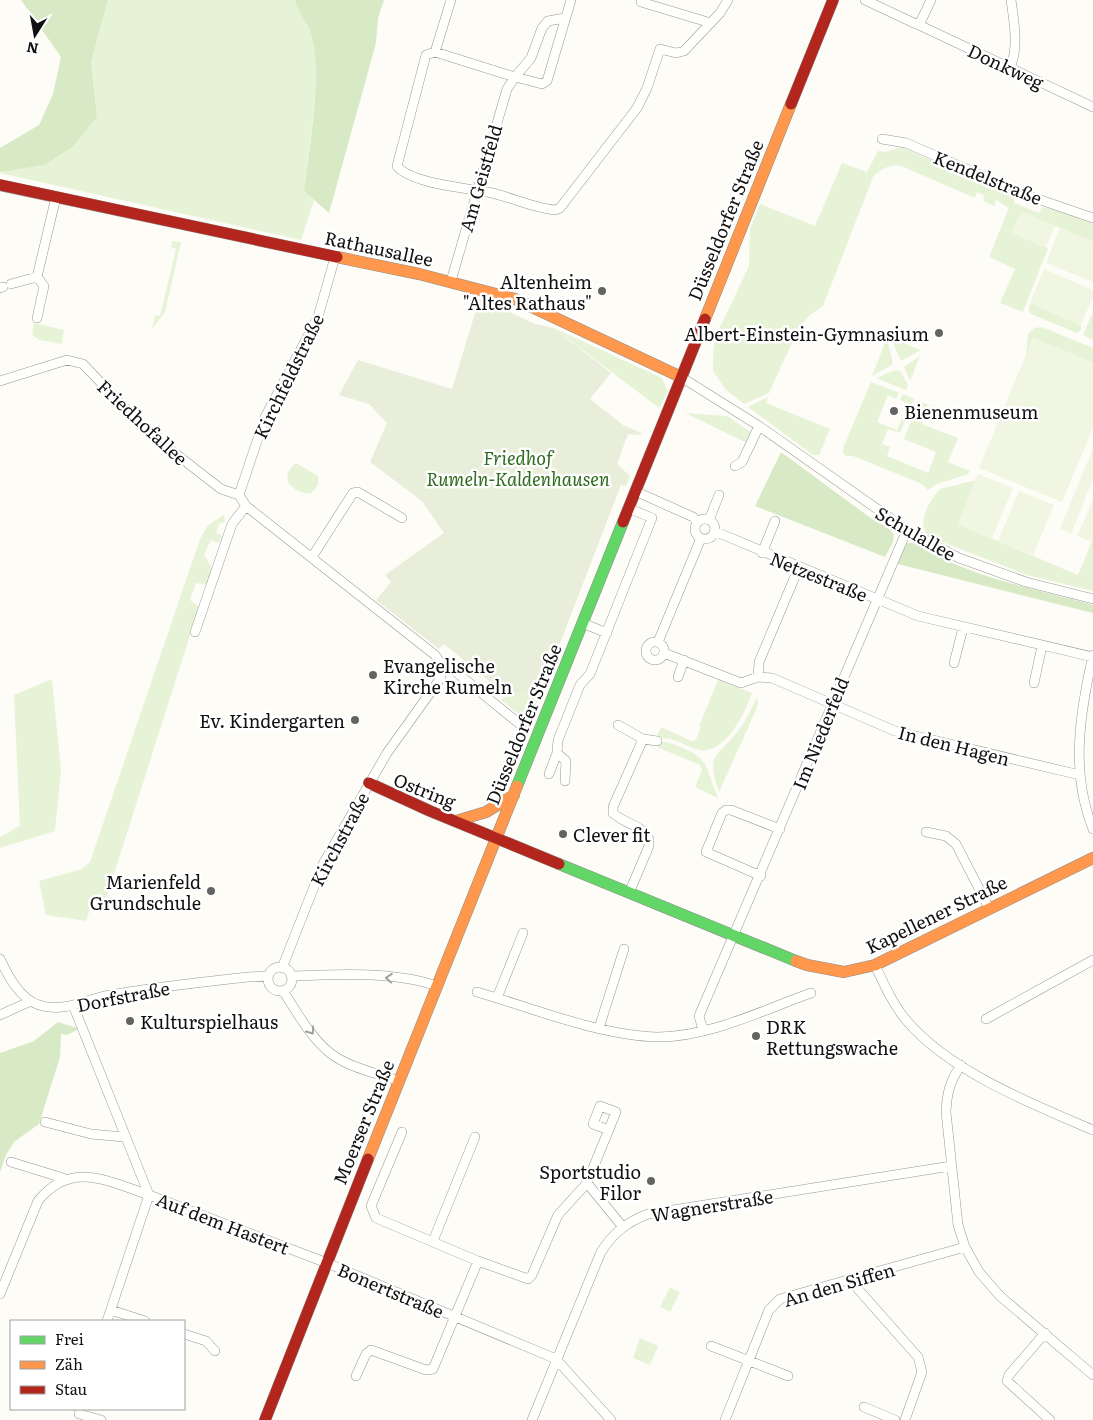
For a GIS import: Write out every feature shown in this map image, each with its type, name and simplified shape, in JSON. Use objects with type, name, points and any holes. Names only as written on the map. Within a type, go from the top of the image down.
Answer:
[{"type":"main road","name":"Düsseldorfer Straße","points":[[496,838],[833,0]]},
{"type":"main road","name":"Rathausallee","points":[[0,184],[451,281],[515,299],[681,377]]},
{"type":"main road","name":"Ostring","points":[[369,783],[380,790],[496,838]]},
{"type":"main road","points":[[454,821],[480,816],[497,808],[514,795]]},
{"type":"main road","name":"Kapellener Straße","points":[[496,838],[807,965],[831,971],[860,970],[875,965],[1093,858]]},
{"type":"main road","name":"Moerser Straße","points":[[265,1420],[496,838]]},
{"type":"street","points":[[435,52],[451,0]]},
{"type":"street","points":[[571,0],[550,77],[542,84],[435,52],[426,55],[397,166],[405,174],[490,193],[549,210],[560,208],[637,108],[643,98],[660,49],[676,53],[684,51],[720,13],[728,0]]},
{"type":"street","name":"Donkweg","points":[[865,0],[1093,107]]},
{"type":"street","points":[[918,25],[931,0]]},
{"type":"street","points":[[1010,68],[1015,37],[1011,0]]},
{"type":"street","points":[[641,2],[711,23]]},
{"type":"street","name":"Am Geistfeld","points":[[451,281],[506,89],[531,58],[542,28],[548,21],[565,18]]},
{"type":"street","name":"Kendelstraße","points":[[882,139],[906,144],[1021,193],[1093,218]]},
{"type":"street","points":[[37,318],[44,286],[38,277],[56,197]]},
{"type":"street","name":"Kirchfeldstraße","points":[[239,495],[265,417],[318,317],[335,256]]},
{"type":"street","points":[[5,286],[38,277]]},
{"type":"street","name":"Friedhofallee","points":[[0,381],[67,360],[83,364],[149,432],[221,489],[239,495]]},
{"type":"street","name":"Schulallee","points":[[681,377],[759,426],[907,530],[959,558],[1026,582],[1093,599]]},
{"type":"street","points":[[735,466],[742,462],[759,426]]},
{"type":"street","points":[[635,491],[693,517],[697,522]]},
{"type":"street","points":[[312,557],[353,494],[358,492],[402,518]]},
{"type":"street","points":[[239,495],[246,506],[436,655],[443,667],[451,668],[522,726]]},
{"type":"street","points":[[709,520],[719,495]]},
{"type":"street","points":[[195,632],[232,524],[246,506]]},
{"type":"street","points":[[557,753],[566,761],[565,777],[550,771],[557,753],[558,740],[580,685],[590,674],[607,634],[652,518],[628,508]]},
{"type":"street","points":[[697,522],[703,519],[709,520],[714,525],[711,537],[700,538]]},
{"type":"street","name":"Netzestraße","points":[[762,553],[775,521]]},
{"type":"street","points":[[697,522],[695,531],[700,538]]},
{"type":"street","name":"Im Niederfeld","points":[[734,936],[761,876],[832,702],[907,530]]},
{"type":"street","name":"Netzestraße","points":[[714,531],[762,553],[918,616],[963,628],[1093,656]]},
{"type":"street","points":[[658,642],[700,538]]},
{"type":"street","points":[[664,653],[741,683],[758,677],[759,662],[799,568]]},
{"type":"street","points":[[582,624],[607,634]]},
{"type":"street","points":[[954,664],[963,628]]},
{"type":"street","points":[[658,642],[664,648],[664,653],[658,660],[654,661],[646,656],[647,645],[658,642]]},
{"type":"street","points":[[1034,684],[1042,646]]},
{"type":"street","points":[[1093,656],[1081,714],[1079,749],[1082,789],[1093,829]]},
{"type":"street","points":[[678,676],[684,660]]},
{"type":"street","name":"Kirchstraße","points":[[282,968],[322,864],[403,728],[440,679],[443,667]]},
{"type":"street","name":"In den Hagen","points":[[758,677],[772,678],[832,702],[895,731],[1080,776]]},
{"type":"street","points":[[618,725],[643,738],[657,741]]},
{"type":"street","points":[[630,893],[649,846],[649,839],[639,827],[618,818],[613,813],[613,807],[643,738]]},
{"type":"street","points":[[761,876],[706,852],[722,813],[726,810],[731,810],[780,829]]},
{"type":"street","points":[[926,832],[946,836],[956,844],[989,908]]},
{"type":"street","points":[[497,998],[523,933]]},
{"type":"street","points":[[703,1030],[699,1016],[734,936]]},
{"type":"street","points":[[599,1028],[624,949]]},
{"type":"street","points":[[0,959],[16,987],[31,1001],[0,1015]]},
{"type":"street","points":[[986,1019],[1093,960]]},
{"type":"street","points":[[875,965],[905,1020],[936,1049],[1020,1099],[1093,1130]]},
{"type":"street","points":[[282,968],[291,976],[345,974],[424,981],[436,986]]},
{"type":"street","name":"Dorfstraße","points":[[31,1001],[39,1005],[60,1008],[110,995],[248,976],[268,976],[273,970],[282,968]]},
{"type":"street","points":[[268,976],[271,987],[283,991],[311,1032],[331,1054],[347,1063],[399,1081]]},
{"type":"street","points":[[283,991],[290,984],[291,976]]},
{"type":"street","points":[[478,992],[599,1028],[659,1037],[703,1030],[811,993]]},
{"type":"street","name":"Auf dem Hastert","points":[[73,1005],[124,1137],[149,1194],[326,1263]]},
{"type":"street","points":[[961,1065],[951,1079],[946,1095],[951,1166],[958,1225],[965,1247],[979,1272],[1000,1296],[1093,1375]]},
{"type":"street","points":[[45,1122],[91,1134],[124,1137]]},
{"type":"street","points":[[402,1132],[371,1206],[376,1218],[478,1261],[528,1279],[532,1275],[558,1215],[587,1183],[609,1130]]},
{"type":"street","points":[[433,1241],[475,1137]]},
{"type":"street","points":[[11,1162],[63,1178],[98,1178],[149,1194],[107,1320]]},
{"type":"street","name":"Wagnerstraße","points":[[532,1420],[601,1252],[609,1239],[622,1226],[648,1214],[951,1166]]},
{"type":"street","points":[[0,1294],[38,1201],[47,1190],[63,1178]]},
{"type":"street","points":[[587,1183],[622,1226]]},
{"type":"street","name":"An den Siffen","points":[[724,1420],[769,1310],[780,1299],[965,1247]]},
{"type":"street","points":[[456,1317],[478,1261]]},
{"type":"street","name":"Bonertstraße","points":[[326,1263],[556,1359],[611,1420]]},
{"type":"street","points":[[850,1280],[918,1357],[922,1372],[905,1420]]},
{"type":"street","points":[[111,1310],[142,1320]]},
{"type":"street","name":"Bonertstraße","points":[[356,1376],[366,1354],[371,1350],[426,1370],[433,1369],[456,1317]]},
{"type":"street","points":[[1045,1333],[1009,1375],[1007,1381],[1050,1420]]},
{"type":"street","points":[[185,1334],[206,1341],[215,1351]]},
{"type":"street","points":[[711,1346],[788,1376]]},
{"type":"street","points":[[864,1407],[895,1420]]},
{"type":"street","points":[[78,1414],[101,1420]]},
{"type":"green space","points":[[21,0],[108,0],[91,62],[97,117],[72,147],[45,165],[0,172],[0,148],[39,125],[53,94],[61,57]]},
{"type":"green space","points":[[108,0],[295,0],[311,34],[316,69],[314,111],[304,191],[314,200],[301,240],[0,173],[97,117],[91,62]]},
{"type":"green space","points":[[295,0],[384,0],[378,18],[376,43],[329,213],[304,191],[312,133],[316,69],[311,34]]},
{"type":"green space","points":[[902,147],[1015,198],[1014,203],[1039,213],[1042,207],[1067,213],[1093,224],[1093,242],[1021,212],[1012,233],[1048,248],[1023,312],[1000,303],[1015,269],[989,257],[1009,208],[996,200],[994,206],[983,201],[985,196],[977,192],[975,198],[901,166],[893,166],[879,171],[873,177],[823,306],[803,323],[769,393],[744,404],[726,390],[713,371],[713,354],[715,338],[749,266],[750,228],[760,204],[815,226],[842,163],[867,172],[878,151],[885,152]]},
{"type":"green space","points":[[1021,212],[1055,226],[1046,247],[1012,233]]},
{"type":"green space","points":[[1060,228],[1093,242],[1093,282],[1046,263]]},
{"type":"green space","points":[[172,241],[181,242],[165,312],[152,329],[155,315],[160,316],[176,249],[171,247]]},
{"type":"green space","points":[[1044,269],[1093,290],[1093,296],[1081,325],[1030,303]]},
{"type":"green space","name":"Friedhof Rumeln-Kaldenhausen","points":[[479,300],[488,302],[535,324],[554,328],[611,373],[590,399],[623,425],[642,433],[641,435],[628,434],[617,464],[630,476],[626,486],[621,485],[542,690],[506,695],[444,644],[439,649],[376,600],[391,582],[385,575],[444,533],[422,501],[370,462],[387,423],[369,404],[339,395],[358,360],[452,389]]},
{"type":"green space","points":[[1030,303],[1081,325],[1081,330],[1077,333],[1031,314],[1028,310]]},
{"type":"green space","points":[[1093,315],[1093,340],[1083,335]]},
{"type":"green space","points":[[34,323],[64,330],[62,344],[40,340],[32,335]]},
{"type":"green space","points":[[1042,327],[1093,348],[1093,363],[1033,338],[1026,356],[1028,334],[1034,328]]},
{"type":"green space","points":[[554,328],[662,378],[668,392],[659,408]]},
{"type":"green space","points":[[887,338],[893,364],[872,376]]},
{"type":"green space","points":[[891,338],[921,350],[901,361]]},
{"type":"green space","points":[[1033,338],[1093,363],[1093,428],[1062,502],[979,468]]},
{"type":"green space","points":[[920,356],[910,381],[904,367]]},
{"type":"green space","points":[[896,370],[901,372],[908,385],[906,390],[876,378]]},
{"type":"green space","points":[[871,382],[899,393],[896,399],[888,395],[877,422],[897,430],[909,404],[900,400],[903,394],[914,399],[900,433],[888,429],[882,444],[890,447],[887,456],[928,473],[936,452],[904,439],[919,401],[929,405],[922,424],[958,438],[948,462],[970,471],[968,474],[937,484],[928,490],[922,484],[853,456],[846,456],[843,448]]},
{"type":"green space","points":[[768,397],[766,403],[830,429],[819,455],[813,455],[748,407]]},
{"type":"green space","points":[[685,413],[727,416],[752,433],[747,443]]},
{"type":"green space","points":[[1093,448],[1093,479],[1071,534],[1060,529]]},
{"type":"green space","points":[[781,452],[872,519],[890,529],[894,535],[893,542],[885,557],[755,506]]},
{"type":"green space","points":[[296,463],[318,476],[318,485],[311,494],[298,491],[289,484],[288,474]]},
{"type":"green space","points":[[978,474],[1013,488],[992,538],[958,524]]},
{"type":"green space","points":[[976,480],[958,524],[1078,575],[1093,539],[1093,591],[1027,575],[927,536],[923,524],[924,518],[928,505],[940,489]]},
{"type":"green space","points":[[1019,491],[1054,505],[1033,555],[998,541]]},
{"type":"green space","points":[[1093,500],[1093,539],[1092,542],[1077,536]]},
{"type":"green space","points":[[224,515],[225,522],[219,524],[216,533],[222,535],[219,543],[211,540],[204,555],[212,568],[207,585],[196,583],[190,600],[199,607],[106,899],[94,897],[86,921],[46,915],[39,881],[82,869],[90,862],[200,539],[208,525]]},
{"type":"green space","points":[[916,542],[956,565],[1001,581],[1093,605],[1093,613],[898,564],[904,547],[908,543]]},
{"type":"green space","points":[[52,679],[61,770],[55,831],[0,848],[0,837],[20,826],[14,695]]},
{"type":"green space","points":[[718,680],[752,693],[745,711],[726,739],[710,749],[701,750],[671,739],[656,738],[661,727],[692,741],[696,740],[701,727],[699,726]]},
{"type":"green space","points":[[542,690],[529,722],[501,700],[506,695]]},
{"type":"green space","points":[[757,697],[756,710],[719,792],[713,770],[716,757],[741,727]]},
{"type":"green space","points":[[659,742],[668,742],[688,750],[702,760],[709,772],[718,798],[695,787],[702,770],[700,765],[657,747]]},
{"type":"green space","points":[[58,1022],[77,1028],[77,1030],[67,1035],[61,1034],[60,1057],[39,1124],[14,1142],[6,1155],[0,1172],[0,1053],[34,1041]]},
{"type":"green space","points":[[607,1189],[616,1193],[612,1204],[603,1192]]},
{"type":"green space","points":[[670,1287],[680,1292],[670,1312],[660,1307]]},
{"type":"green space","points":[[640,1338],[658,1346],[650,1365],[633,1358]]},
{"type":"traffic: fast","points":[[517,786],[623,522]]},
{"type":"traffic: fast","points":[[559,864],[796,961]]},
{"type":"traffic: slow","points":[[705,319],[791,104]]},
{"type":"traffic: slow","points":[[337,257],[419,274],[515,299],[681,377]]},
{"type":"traffic: slow","points":[[368,1159],[517,786]]},
{"type":"traffic: slow","points":[[456,821],[486,812],[514,795]]},
{"type":"traffic: slow","points":[[796,961],[844,972],[875,965],[1093,858]]},
{"type":"traffic: jam","points":[[791,104],[833,0]]},
{"type":"traffic: jam","points":[[0,185],[337,257]]},
{"type":"traffic: jam","points":[[623,522],[705,319]]},
{"type":"traffic: jam","points":[[369,783],[430,811],[559,864]]},
{"type":"traffic: jam","points":[[265,1420],[368,1159]]},
{"type":"place","name":"Altenheim \"Altes Rathaus\"","points":[[602,291]]},
{"type":"place","name":"Albert-Einstein-Gymnasium","points":[[939,333]]},
{"type":"place","name":"Bienenmuseum","points":[[894,411]]},
{"type":"place","name":"Evangelische Kirche Rumeln","points":[[373,675]]},
{"type":"place","name":"Ev. Kindergarten","points":[[355,720]]},
{"type":"place","name":"Clever fit","points":[[563,834]]},
{"type":"place","name":"Marienfeld Grundschule","points":[[211,891]]},
{"type":"place","name":"Kulturspielhaus","points":[[130,1021]]},
{"type":"place","name":"DRK Rettungswache","points":[[756,1036]]},
{"type":"place","name":"Sportstudio Filor","points":[[651,1181]]}]
